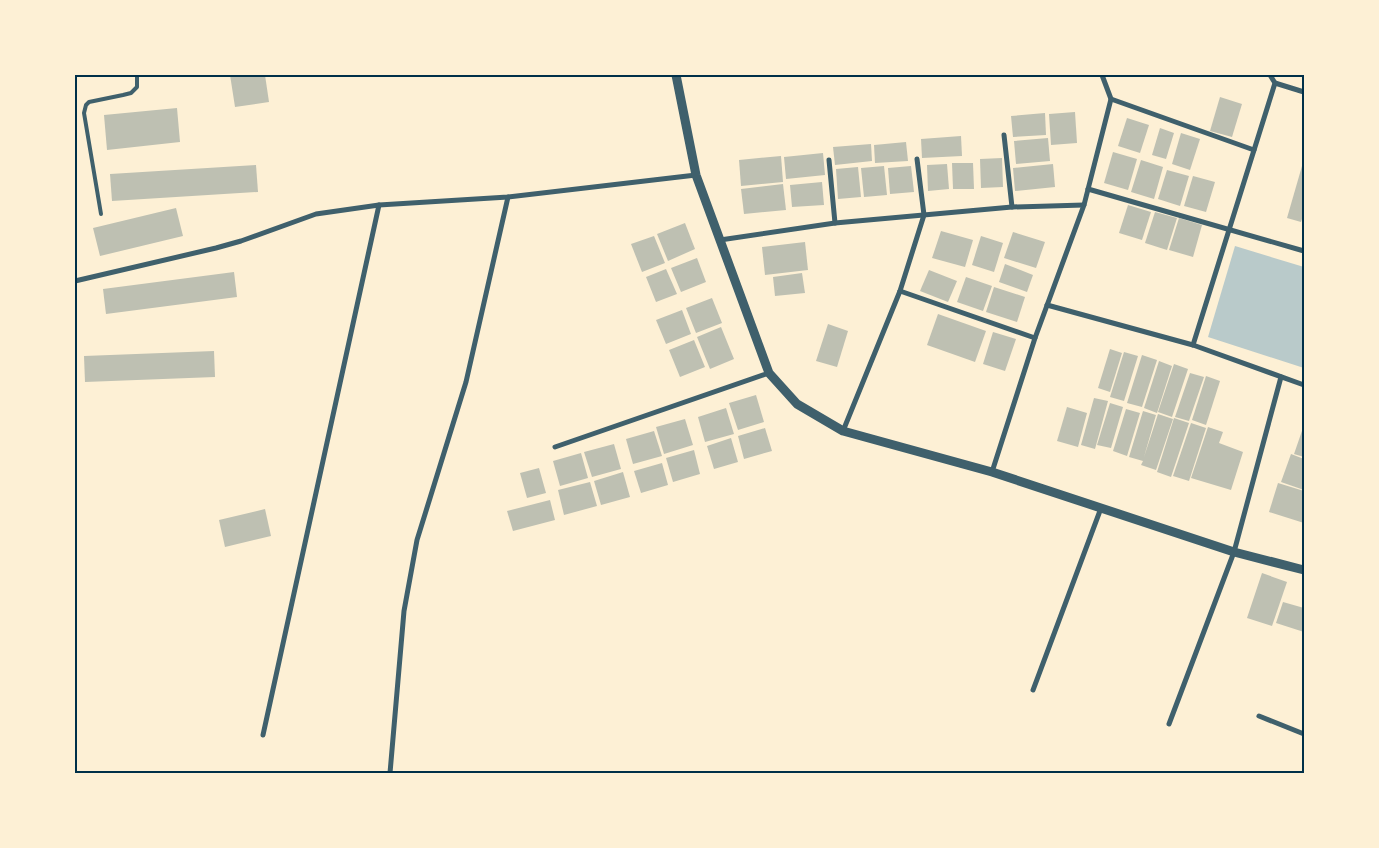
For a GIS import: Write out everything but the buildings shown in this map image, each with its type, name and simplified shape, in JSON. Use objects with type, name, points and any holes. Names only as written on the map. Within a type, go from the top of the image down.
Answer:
[{"type":"street","points":[[676,75],[696,175],[769,373],[797,404],[843,431],[992,472],[1234,552],[1304,570]]},
{"type":"street","points":[[992,472],[1035,338],[1084,205],[1110,99],[1102,75]]},
{"type":"street","points":[[1270,75],[1275,83],[1304,92]]},
{"type":"street","points":[[1193,345],[1275,83]]},
{"type":"street","points":[[1110,99],[1254,150]]},
{"type":"street","points":[[1004,135],[1012,207]]},
{"type":"street","points":[[843,431],[900,291],[924,215],[916,159]]},
{"type":"street","points":[[829,160],[836,223]]},
{"type":"street","points":[[75,281],[216,248],[316,214],[379,205],[508,197],[696,175]]},
{"type":"street","points":[[1088,190],[1304,250]]},
{"type":"street","points":[[390,773],[404,611],[417,540],[466,382],[508,197]]},
{"type":"street","points":[[263,735],[379,205]]},
{"type":"street","points":[[720,240],[836,223],[1012,207],[1084,205]]},
{"type":"street","points":[[900,291],[1035,338]]},
{"type":"street","points":[[1047,305],[1193,345],[1304,385]]},
{"type":"street","points":[[555,447],[769,373]]},
{"type":"street","points":[[1168,724],[1234,552],[1281,377]]},
{"type":"street","points":[[1033,690],[1101,508]]},
{"type":"street","points":[[1259,716],[1304,734]]},
{"type":"lane","points":[[101,214],[84,109],[89,102],[131,93],[137,87],[137,75]]},
{"type":"shaded area","points":[[1235,246],[1304,267],[1304,368],[1208,337]]}]
